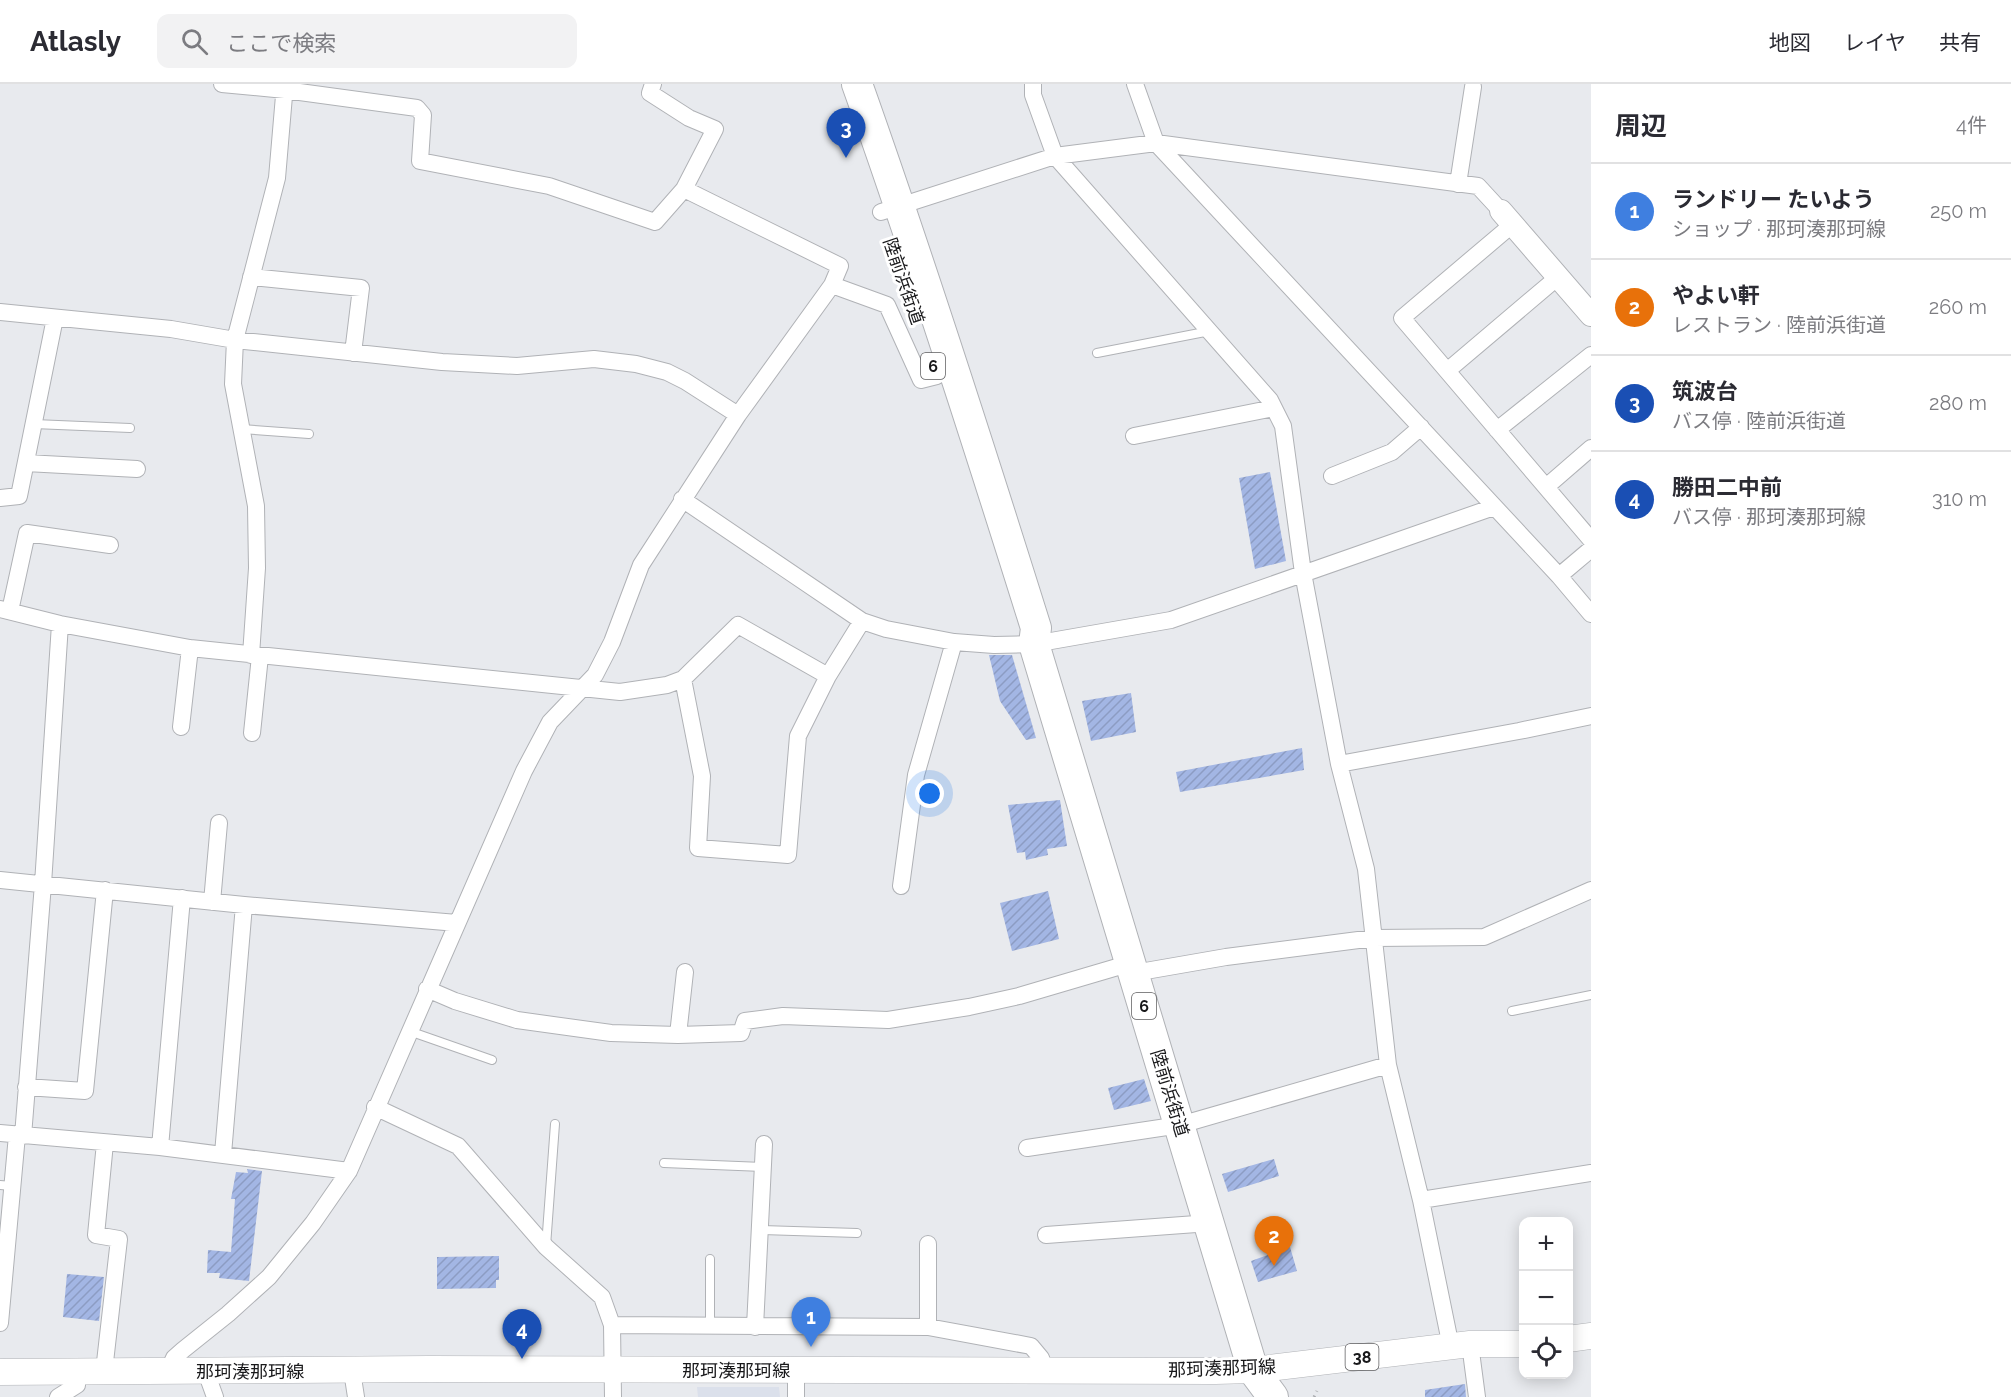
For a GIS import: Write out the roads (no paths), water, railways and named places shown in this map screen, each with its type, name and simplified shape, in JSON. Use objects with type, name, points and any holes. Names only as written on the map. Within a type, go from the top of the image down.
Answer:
[{"type":"highway","name":"陸前浜街道","points":[[837,84],[891,208],[955,370],[1036,628],[1034,644],[1210,1223],[1252,1383],[1273,1397]]},
{"type":"highway","name":"陸前浜街道","points":[[857,84],[937,376],[1020,633],[1034,644]]},
{"type":"main road","points":[[1573,1322],[1591,1320]]},
{"type":"main road","name":"那珂湊那珂線","points":[[0,1372],[1044,1370],[1252,1383],[1461,1346],[1519,1329]]},
{"type":"main road","points":[[1573,1338],[1591,1336]]},
{"type":"main road","name":"那珂湊那珂線","points":[[1461,1346],[1519,1344]]},
{"type":"street","points":[[222,84],[285,87],[417,108],[423,115],[420,161],[549,186],[655,222],[684,189],[715,129],[689,118],[650,93],[653,84]]},
{"type":"street","points":[[1034,84],[1033,95],[1055,156],[1270,400],[1282,426],[1303,573],[1339,764],[1366,869],[1388,1065],[1421,1200],[1461,1346],[1478,1397]]},
{"type":"street","points":[[1135,84],[1156,143],[1559,576],[1591,614]]},
{"type":"street","points":[[252,733],[257,568],[256,506],[233,384],[235,340],[277,178],[285,87]]},
{"type":"street","points":[[1458,184],[1473,87]]},
{"type":"street","points":[[891,208],[1055,156],[1156,143],[1478,186],[1591,315]]},
{"type":"street","points":[[168,1371],[174,1358],[269,1277],[313,1222],[349,1171],[456,923],[529,761],[550,722],[595,675],[612,642],[640,565],[738,415],[832,285],[840,266],[684,189]]},
{"type":"street","points":[[1507,217],[1402,318],[1591,540]]},
{"type":"street","points":[[251,277],[360,288],[353,353]]},
{"type":"street","points":[[1447,371],[1558,277]]},
{"type":"street","points":[[832,285],[887,305],[921,380],[937,376]]},
{"type":"street","points":[[0,312],[171,329],[235,340],[442,363],[517,366],[594,359],[636,364],[667,372],[685,381],[738,415]]},
{"type":"street","points":[[0,498],[19,496],[56,318]]},
{"type":"street","points":[[1497,430],[1591,355]]},
{"type":"street","points":[[1134,436],[1274,408]]},
{"type":"street","points":[[1332,476],[1392,452],[1421,427]]},
{"type":"street","points":[[1546,487],[1591,448]]},
{"type":"street","points":[[26,463],[137,469]]},
{"type":"street","points":[[682,500],[862,621],[886,629],[954,642],[994,645],[1034,644],[1171,620],[1494,507]]},
{"type":"street","points":[[110,545],[27,533],[5,610],[60,624],[190,648],[620,692],[668,685],[683,679],[738,625],[828,676]]},
{"type":"street","points":[[1559,576],[1591,549]]},
{"type":"street","points":[[683,679],[702,776],[698,848],[788,855],[798,736],[828,676],[862,621]]},
{"type":"street","points":[[0,1323],[6,1185],[20,1136],[26,1087],[43,884],[60,624]]},
{"type":"street","points":[[901,886],[916,775],[954,642]]},
{"type":"street","points":[[181,727],[190,648]]},
{"type":"street","points":[[1339,764],[1519,732],[1591,716]]},
{"type":"street","points":[[212,902],[219,823]]},
{"type":"street","points":[[0,880],[212,902],[456,923]]},
{"type":"street","points":[[26,1087],[85,1091],[105,890]]},
{"type":"street","points":[[427,989],[455,1001],[517,1020],[611,1033],[678,1035],[741,1033],[745,1021],[783,1016],[888,1020],[969,1007],[1132,968],[1374,938],[1484,937],[1591,891]]},
{"type":"street","points":[[160,1147],[182,898]]},
{"type":"street","points":[[223,1154],[244,905]]},
{"type":"street","points":[[678,1035],[685,972]]},
{"type":"street","points":[[1027,1148],[1180,1125],[1388,1065]]},
{"type":"street","points":[[375,1107],[458,1146],[546,1247],[602,1297],[612,1325],[613,1397]]},
{"type":"street","points":[[0,1133],[160,1147],[349,1171]]},
{"type":"street","points":[[104,1371],[119,1239],[96,1234],[105,1143]]},
{"type":"street","points":[[755,1327],[764,1144]]},
{"type":"street","points":[[1421,1200],[1591,1173]]},
{"type":"street","points":[[1046,1235],[1210,1223]]},
{"type":"street","points":[[928,1244],[928,1327]]},
{"type":"street","points":[[612,1325],[928,1327],[1032,1346],[1041,1358],[1044,1370]]},
{"type":"street","points":[[796,1370],[796,1397]]},
{"type":"street","points":[[58,1397],[77,1385],[78,1371]]},
{"type":"street","points":[[352,1371],[356,1397]]},
{"type":"street","points":[[206,1372],[215,1397]]},
{"type":"lane","points":[[1097,353],[1210,331]]},
{"type":"lane","points":[[34,424],[130,428]]},
{"type":"lane","points":[[241,429],[309,434]]},
{"type":"lane","points":[[1512,1011],[1591,995]]},
{"type":"lane","points":[[409,1030],[492,1060]]},
{"type":"lane","points":[[546,1247],[555,1124]]},
{"type":"lane","points":[[664,1163],[763,1167]]},
{"type":"lane","points":[[759,1230],[858,1233]]},
{"type":"lane","points":[[710,1258],[710,1326]]},
{"type":"place","name":"筑波台","points":[[846,158]]},
{"type":"place","name":"やよい軒","points":[[1274,1266]]},
{"type":"place","name":"ランドリー たいよう","points":[[811,1347]]},
{"type":"place","name":"勝田二中前","points":[[522,1359]]}]
